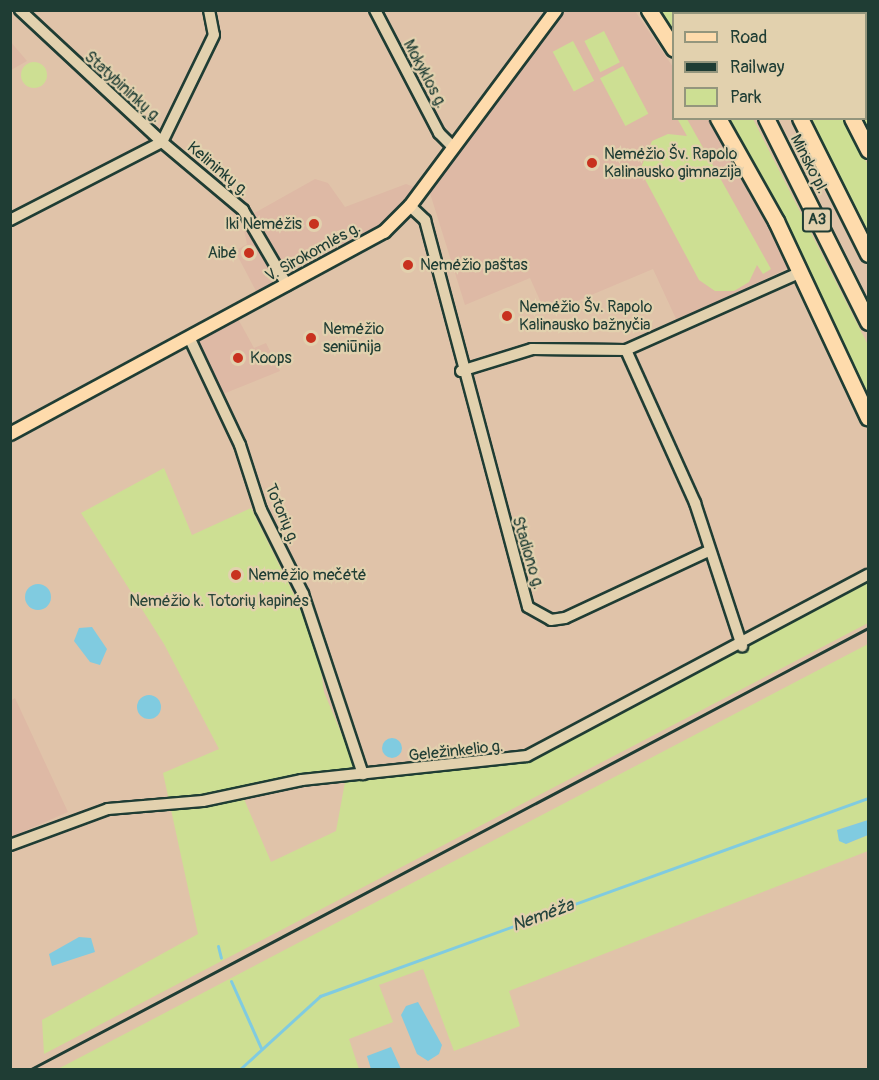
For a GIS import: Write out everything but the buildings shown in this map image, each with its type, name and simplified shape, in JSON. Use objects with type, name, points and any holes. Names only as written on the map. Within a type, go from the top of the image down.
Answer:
[{"type":"highway","points":[[649,10],[672,46]]},
{"type":"highway","points":[[719,120],[801,272],[868,417]]},
{"type":"highway","name":"Minsko pl.","points":[[767,120],[868,322]]},
{"type":"highway","name":"Minsko pl.","points":[[801,120],[868,254]]},
{"type":"highway","points":[[853,120],[868,150]]},
{"type":"main road","name":"V. Sirokomlės g.","points":[[10,434],[384,231],[410,206],[556,10]]},
{"type":"street","name":"Statybininkų g.","points":[[10,220],[162,142],[20,10]]},
{"type":"street","name":"Kelininkų g.","points":[[209,10],[214,36],[162,142],[243,210],[287,285]]},
{"type":"street","name":"Mokyklos g.","points":[[375,10],[439,133],[453,147]]},
{"type":"street","name":"Stadiono g.","points":[[410,206],[425,220],[461,371],[528,607],[537,616],[565,618],[710,551]]},
{"type":"street","points":[[461,371],[532,349],[626,350],[801,272]]},
{"type":"street","name":"Totorių g.","points":[[189,337],[240,445],[261,510],[303,594],[363,774]]},
{"type":"street","points":[[626,350],[691,494],[742,646]]},
{"type":"street","name":"Geležinkelio g.","points":[[10,845],[108,809],[204,801],[302,780],[527,756],[742,646],[866,578]]},
{"type":"shaded area","name":"Nemėžio Šv. Rapolo Kalinausko gimnazija","points":[[565,11],[635,11],[672,66],[672,120],[709,120],[790,267],[677,321],[653,269],[546,314],[530,278],[465,305],[429,190]]},
{"type":"shaded area","points":[[10,41],[27,61],[11,70],[10,70]]},
{"type":"shaded area","points":[[315,179],[328,183],[345,207],[406,184],[417,188],[380,228],[257,293],[235,251],[247,244],[242,220]]},
{"type":"shaded area","points":[[237,317],[254,348],[266,343],[280,371],[223,394],[196,340]]},
{"type":"shaded area","points":[[15,698],[68,812],[11,837],[10,701]]},
{"type":"green space","points":[[656,11],[693,11],[672,12],[672,36]]},
{"type":"green space","points":[[604,31],[620,62],[600,72],[584,41]]},
{"type":"green space","points":[[868,38],[868,135],[860,120],[867,120]]},
{"type":"green space","points":[[573,41],[594,81],[574,92],[553,52]]},
{"type":"green space","points":[[34,62],[43,66],[47,75],[43,84],[34,88],[25,84],[21,75],[25,66]]},
{"type":"green space","points":[[623,66],[648,114],[625,126],[600,78]]},
{"type":"green space","points":[[678,120],[688,120],[771,269],[763,274],[757,265],[749,282],[734,291],[715,291],[699,280],[640,170],[652,141],[668,134],[687,136]]},
{"type":"green space","points":[[726,120],[754,120],[868,345],[868,403],[779,213]]},
{"type":"green space","points":[[812,120],[845,120],[868,165],[868,231]]},
{"type":"green space","name":"Nemėžio k. Totorių kapinės","points":[[164,468],[192,535],[251,508],[302,611],[319,656],[324,692],[355,766],[244,799],[271,862],[336,831],[345,782],[511,763],[548,752],[868,581],[868,623],[44,1054],[42,1020],[198,934],[163,773],[219,749],[164,644],[81,513]]},
{"type":"green space","points":[[868,644],[868,820],[837,830],[846,844],[868,835],[868,851],[509,991],[520,1026],[454,1051],[423,969],[379,985],[393,1022],[349,1039],[359,1069],[56,1070]]},
{"type":"water","points":[[38,584],[47,588],[51,597],[47,606],[38,610],[29,606],[25,597],[29,588]]},
{"type":"water","points":[[92,627],[107,649],[100,665],[90,662],[74,641],[79,628]]},
{"type":"water","points":[[149,695],[157,699],[161,707],[157,715],[149,719],[141,715],[137,707],[141,699]]},
{"type":"water","points":[[392,738],[399,741],[402,748],[399,755],[392,758],[385,755],[382,748],[385,741]]},
{"type":"water","points":[[868,820],[868,835],[846,844],[839,841],[837,830]]},
{"type":"water","points":[[79,937],[91,938],[95,952],[52,966],[49,954]]},
{"type":"water","points":[[418,1002],[442,1045],[439,1054],[428,1061],[417,1054],[401,1015],[406,1006]]},
{"type":"water","points":[[391,1047],[401,1069],[371,1069],[367,1056]]},
{"type":"waterway","name":"Nemėža","points":[[239,1070],[320,996],[868,798]]},
{"type":"waterway","points":[[218,946],[221,958]]},
{"type":"waterway","points":[[231,981],[261,1048]]},
{"type":"railway","points":[[29,1070],[868,628]]},
{"type":"place","name":"Nemėžio Šv. Rapolo Kalinausko gimnazija","points":[[592,163]]},
{"type":"place","name":"Iki Nemėžis","points":[[314,224]]},
{"type":"place","name":"Aibė","points":[[249,253]]},
{"type":"place","name":"Nemėžio paštas","points":[[408,265]]},
{"type":"place","name":"Nemėžio Šv. Rapolo Kalinausko bažnyčia","points":[[507,316]]},
{"type":"place","name":"Nemėžio seniūnija","points":[[311,338]]},
{"type":"place","name":"Koops","points":[[238,358]]},
{"type":"place","name":"Nemėžio mečėtė","points":[[236,575]]}]
